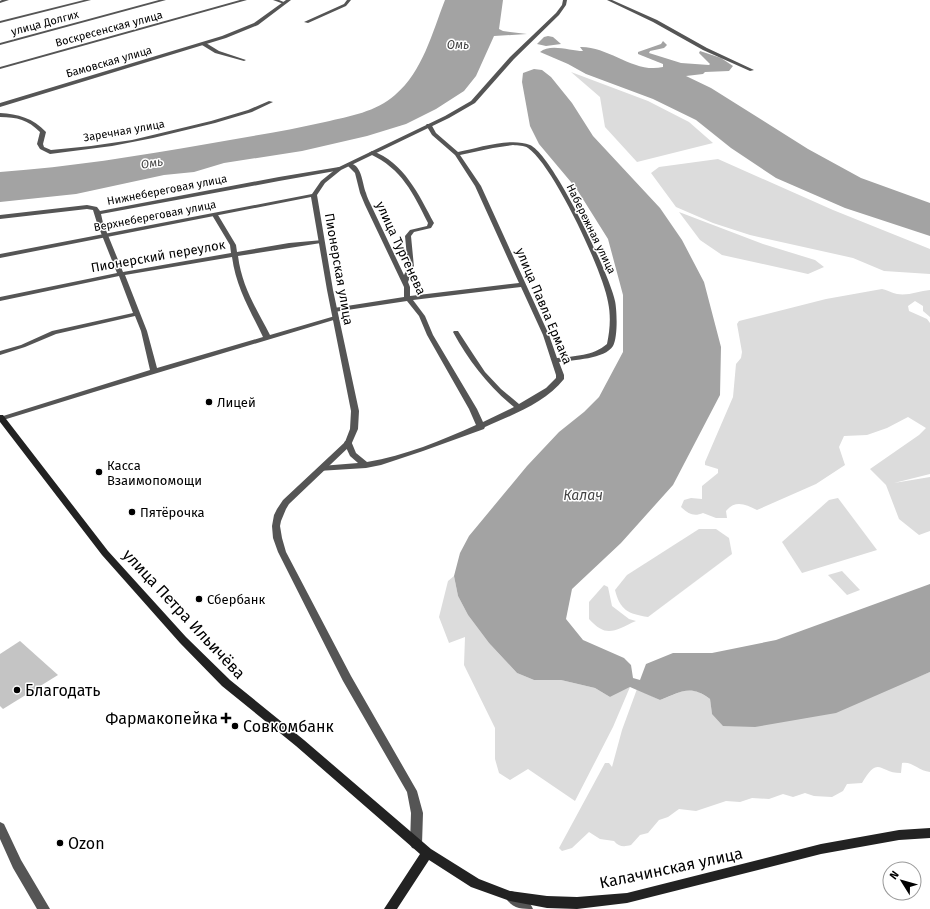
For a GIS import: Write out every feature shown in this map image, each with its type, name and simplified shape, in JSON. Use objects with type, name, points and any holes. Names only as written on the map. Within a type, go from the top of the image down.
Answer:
[{"type":"main road","name":"улица Петра Ильичёва","points":[[1,418],[105,553],[183,640],[234,691],[300,743],[427,853]]},
{"type":"main road","name":"Калачинская улица","points":[[427,853],[475,883],[510,896],[547,902],[577,903],[627,898],[821,849],[899,835],[930,833]]},
{"type":"main road","points":[[390,909],[427,853]]},
{"type":"street","points":[[0,2],[8,0]]},
{"type":"street","points":[[0,22],[89,0]]},
{"type":"street","name":"улица Долгих","points":[[0,44],[164,0]]},
{"type":"street","name":"Воскресенская улица","points":[[0,68],[245,0]]},
{"type":"street","points":[[275,0],[284,4]]},
{"type":"street","name":"Бамовская улица","points":[[0,105],[224,37],[256,24],[289,0]]},
{"type":"street","points":[[306,22],[346,5],[349,0]]},
{"type":"street","points":[[314,195],[323,182],[339,169],[464,108],[479,96],[512,58],[558,14],[564,5],[565,0]]},
{"type":"street","points":[[609,0],[655,21],[705,48],[752,70]]},
{"type":"street","points":[[204,44],[217,52],[244,60]]},
{"type":"street","name":"Заречная улица","points":[[0,115],[21,116],[39,128],[43,132],[40,144],[42,148],[50,152],[111,144],[165,134],[240,114],[271,102]]},
{"type":"street","name":"улица Павла Ермака","points":[[321,469],[366,465],[397,457],[481,427],[557,384],[560,374],[546,335],[478,186],[457,154],[434,134],[429,125]]},
{"type":"street","points":[[418,131],[434,134]]},
{"type":"street","name":"Набережная улица","points":[[457,154],[516,144],[527,145],[534,149],[554,177],[602,270],[610,293],[614,311],[614,327],[610,345],[607,348],[593,354],[555,360]]},
{"type":"street","points":[[372,153],[387,160],[404,174],[431,223],[429,227],[412,231],[408,236],[411,267],[405,282]]},
{"type":"street","name":"улица Тургенева","points":[[349,164],[360,174],[364,195],[405,282],[407,296],[422,316],[430,336],[473,409],[481,427]]},
{"type":"street","name":"Нижнебереговая улица","points":[[0,217],[87,207],[95,208],[98,213],[339,169]]},
{"type":"street","points":[[318,172],[323,182]]},
{"type":"street","name":"Верхнебереговая улица","points":[[0,256],[314,195]]},
{"type":"street","name":"Пионерская улица","points":[[314,195],[335,318],[354,411],[354,429],[348,442],[286,502],[278,512],[275,524],[277,537],[282,552],[347,678],[412,791],[417,813],[416,844]]},
{"type":"street","points":[[98,213],[100,223],[144,331],[154,372]]},
{"type":"street","points":[[215,214],[233,245],[237,273],[242,288],[267,337]]},
{"type":"street","name":"Пионерский переулок","points":[[0,299],[121,274],[289,245],[321,241]]},
{"type":"street","points":[[334,310],[522,285]]},
{"type":"street","points":[[0,352],[23,346],[54,332],[136,314]]},
{"type":"street","points":[[1,418],[267,337],[335,318]]},
{"type":"street","points":[[456,332],[471,360],[502,394],[518,407]]},
{"type":"street","points":[[348,442],[353,454],[366,465]]},
{"type":"street","points":[[0,826],[4,846],[17,864],[44,909]]},
{"type":"street","points":[[510,896],[527,909]]},
{"type":"shaded area","points":[[571,72],[648,101],[689,122],[713,143],[637,162],[605,127],[600,97]]},
{"type":"shaded area","points":[[718,159],[833,210],[930,249],[930,274],[884,271],[853,258],[750,235],[713,223],[676,207],[651,173],[659,167]]},
{"type":"shaded area","points":[[679,212],[763,244],[815,260],[824,267],[808,274],[722,255],[700,240]]},
{"type":"shaded area","points":[[882,289],[895,294],[909,294],[930,290],[930,317],[923,311],[923,306],[915,301],[908,306],[909,311],[927,319],[930,323],[930,474],[894,483],[930,477],[930,531],[919,535],[899,519],[886,485],[870,469],[919,435],[926,428],[908,417],[887,428],[867,435],[844,436],[839,447],[845,465],[816,484],[757,510],[748,506],[737,504],[733,505],[726,511],[727,518],[716,518],[703,513],[697,515],[691,514],[681,507],[684,500],[691,498],[702,499],[702,486],[718,473],[718,469],[705,465],[705,462],[733,397],[736,364],[741,358],[742,352],[737,324],[739,321],[826,299]]},
{"type":"shaded area","points":[[838,498],[877,550],[802,573],[782,542],[829,500]]},
{"type":"shaded area","points":[[699,529],[716,529],[729,538],[732,554],[648,617],[635,614],[622,607],[615,590],[627,575]]},
{"type":"shaded area","points":[[842,571],[860,590],[847,595],[828,575]]},
{"type":"shaded area","points":[[454,576],[458,596],[468,615],[489,643],[517,673],[534,680],[561,680],[595,688],[610,697],[630,687],[613,727],[575,801],[528,769],[510,780],[499,773],[495,759],[495,728],[464,665],[465,637],[449,643],[439,617],[448,581]]},
{"type":"shaded area","points":[[604,585],[608,587],[612,606],[629,619],[636,621],[617,630],[606,631],[595,625],[589,619],[589,602]]},
{"type":"shaded area","points":[[930,672],[930,772],[922,770],[909,763],[902,763],[901,773],[876,767],[872,769],[862,783],[847,784],[843,791],[832,797],[814,796],[805,793],[793,797],[783,794],[769,799],[752,798],[740,802],[726,801],[696,811],[679,809],[668,817],[659,820],[648,833],[640,835],[631,845],[624,846],[614,841],[600,839],[589,832],[572,848],[562,851],[559,848],[605,763],[609,763],[612,767],[622,730],[637,689],[660,700],[685,690],[696,691],[710,699],[712,714],[918,677]]},
{"type":"water","name":"Омь","points":[[445,0],[503,0],[499,29],[503,31],[527,34],[494,36],[476,76],[464,91],[436,109],[406,124],[367,136],[302,151],[224,163],[194,172],[164,175],[76,194],[0,202],[0,172],[129,157],[266,134],[353,115],[380,106],[395,95],[413,75],[426,51]]},
{"type":"water","points":[[544,37],[553,37],[561,44],[546,46],[537,44]]},
{"type":"water","points":[[663,41],[667,45],[664,48],[650,51],[649,53],[681,63],[709,65],[710,64],[699,53],[700,51],[721,58],[733,66],[729,71],[705,72],[703,74],[686,76],[711,88],[808,149],[861,178],[930,203],[930,236],[845,208],[776,178],[731,148],[696,120],[653,99],[586,74],[568,64],[540,52],[549,48],[583,51],[580,47],[591,48],[642,67],[652,68],[663,67],[663,64],[638,54],[638,52],[661,44]]},
{"type":"water","name":"Калач","points":[[534,69],[542,70],[551,77],[572,103],[593,136],[660,208],[682,240],[704,282],[721,347],[720,395],[673,485],[621,543],[572,589],[566,619],[583,640],[624,658],[631,665],[633,678],[640,680],[646,664],[673,653],[712,653],[776,640],[930,584],[930,672],[836,713],[755,727],[723,726],[712,714],[710,699],[697,692],[680,692],[660,700],[630,687],[610,697],[595,688],[561,680],[534,680],[517,673],[489,643],[468,615],[458,596],[454,576],[460,553],[469,536],[527,466],[559,432],[584,412],[599,397],[623,352],[623,295],[608,239],[576,188],[539,144],[530,126],[522,82],[523,73]]},
{"type":"building","name":"Благодать","points":[[20,641],[58,675],[3,709],[0,706],[0,654]]},
{"type":"place","name":"Лицей","points":[[209,402]]},
{"type":"place","name":"Касса Взаимопомощи","points":[[99,472]]},
{"type":"place","name":"Пятёрочка","points":[[132,512]]},
{"type":"place","name":"Сбербанк","points":[[199,599]]},
{"type":"place","name":"Благодать","points":[[17,690]]},
{"type":"place","name":"Фармакопейка","points":[[226,718]]},
{"type":"place","name":"Совкомбанк","points":[[235,726]]},
{"type":"place","name":"Ozon","points":[[60,843]]}]
